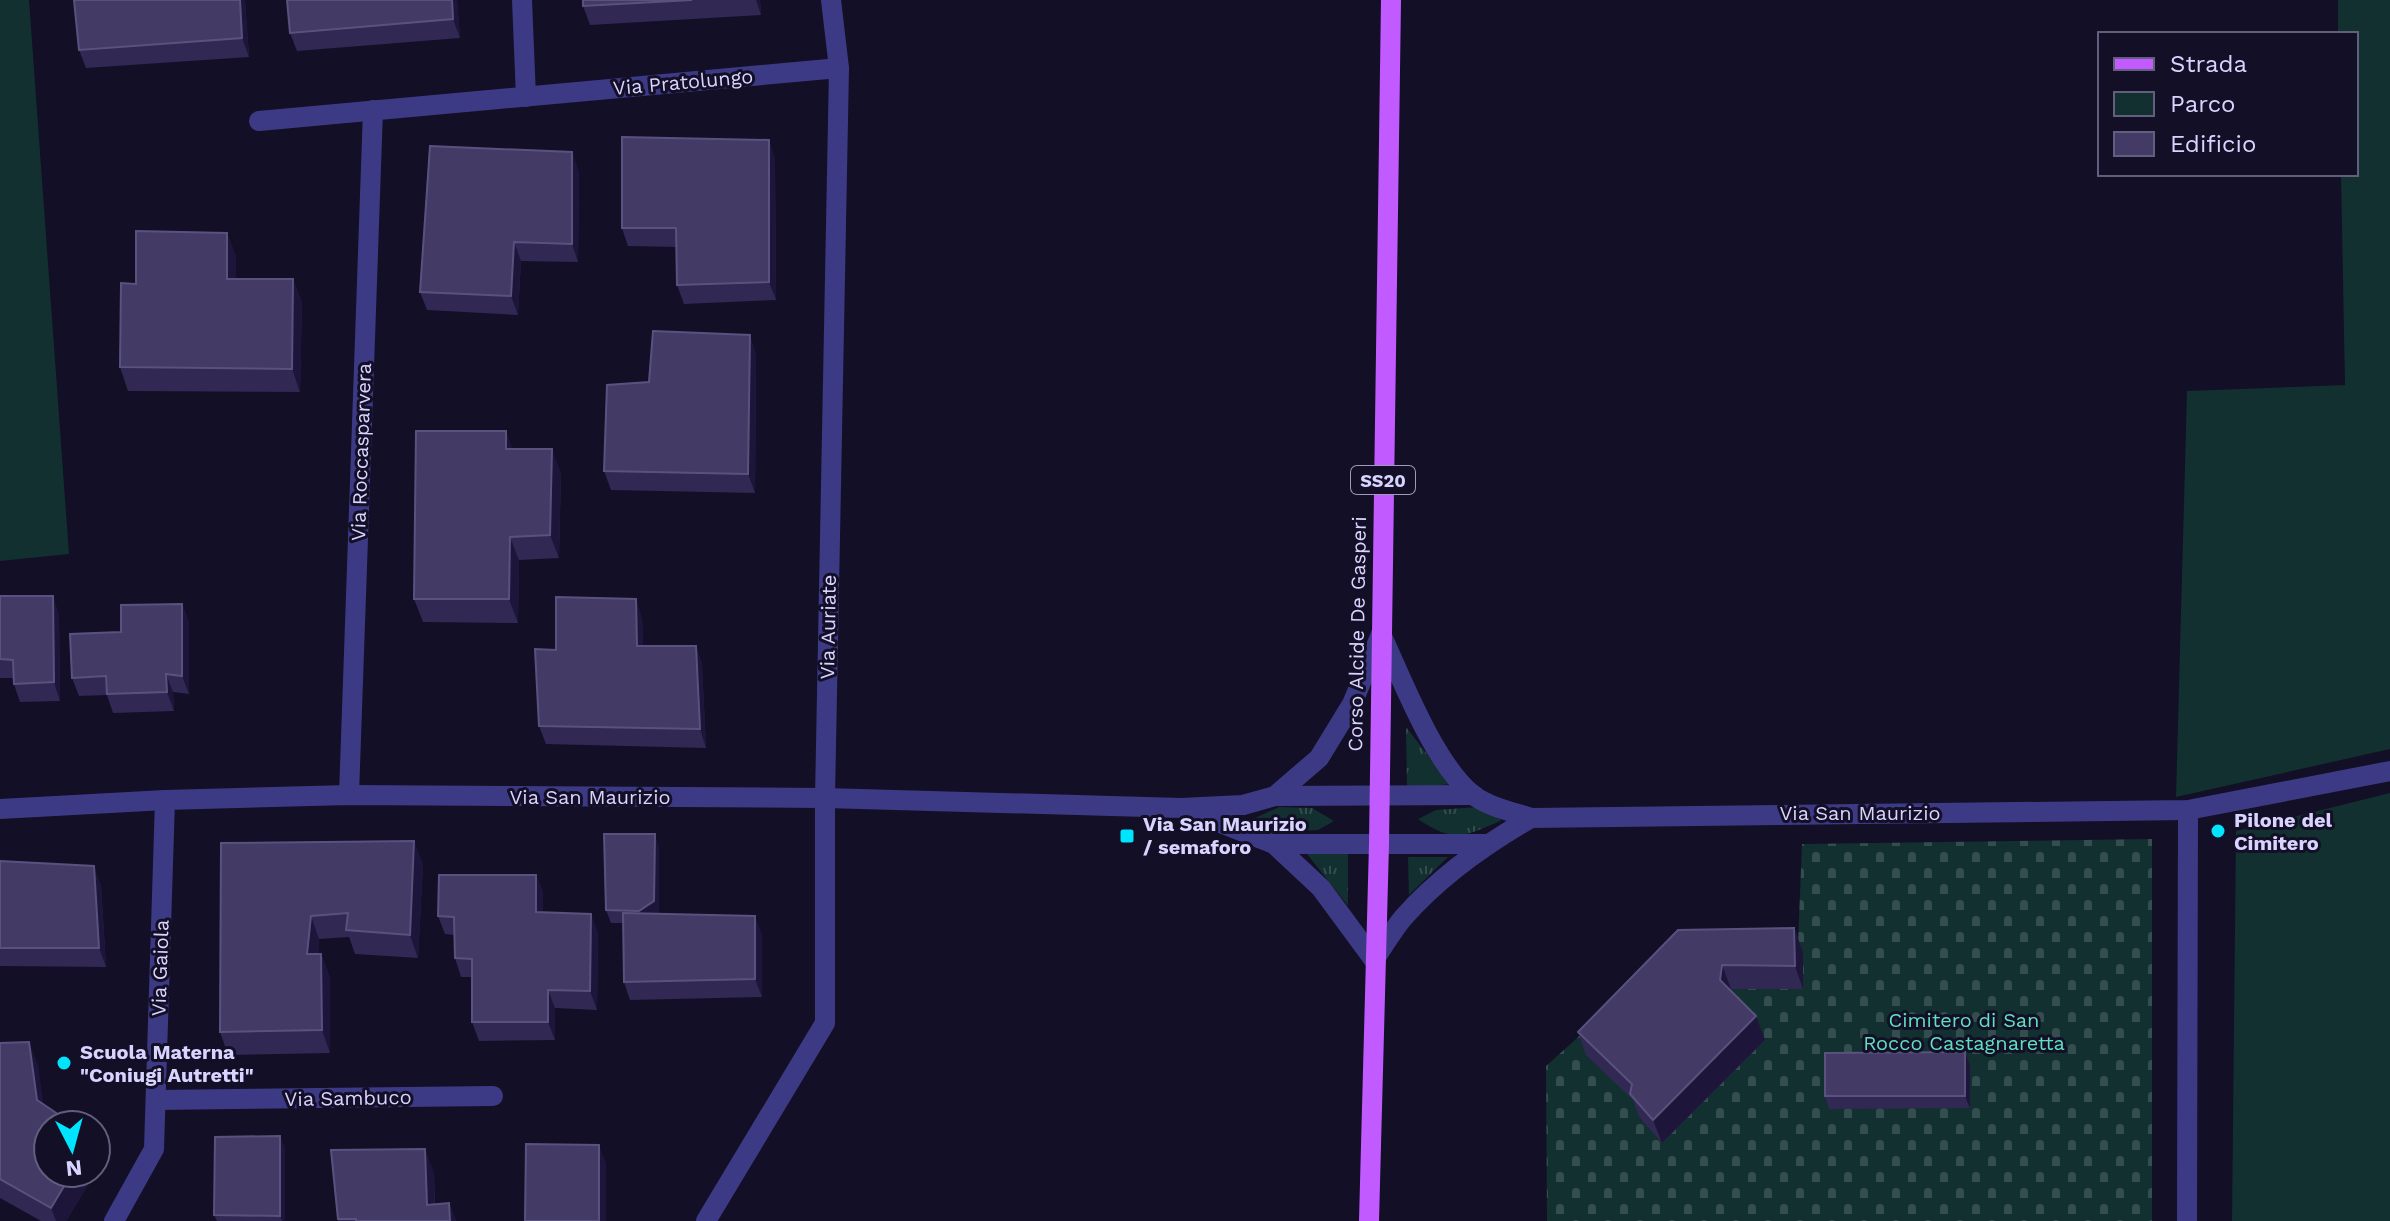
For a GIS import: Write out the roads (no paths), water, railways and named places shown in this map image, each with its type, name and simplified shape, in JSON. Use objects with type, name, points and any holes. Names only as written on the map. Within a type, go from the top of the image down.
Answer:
[{"type":"main road","name":"Corso Alcide De Gasperi","points":[[1369,1221],[1379,844],[1391,0]]},
{"type":"street","points":[[522,0],[526,97]]},
{"type":"street","name":"Via Auriate","points":[[706,1221],[825,1023],[825,798],[839,68],[831,0]]},
{"type":"street","name":"Via Pratolungo","points":[[259,121],[839,68]]},
{"type":"street","name":"Via Roccasparvera","points":[[349,795],[373,110]]},
{"type":"street","points":[[1381,634],[1428,734],[1456,776],[1474,795]]},
{"type":"street","points":[[1275,796],[1319,758],[1352,704],[1381,634]]},
{"type":"street","name":"Via San Maurizio","points":[[1531,818],[2188,810],[2390,771]]},
{"type":"street","name":"Via San Maurizio","points":[[0,809],[349,795],[825,798],[1181,808],[1243,805],[1275,796]]},
{"type":"street","points":[[1275,796],[1474,795],[1531,818]]},
{"type":"street","name":"Via Gaiola","points":[[114,1221],[154,1149],[165,800]]},
{"type":"street","points":[[1181,808],[1274,844],[1486,844]]},
{"type":"street","points":[[2187,1221],[2188,810]]},
{"type":"street","points":[[1274,844],[1321,888],[1374,960],[1403,919],[1449,874],[1486,844],[1531,818]]},
{"type":"street","name":"Via Sambuco","points":[[156,1100],[493,1096]]},
{"type":"place","name":"Pilone del Cimitero","points":[[2218,831]]},
{"type":"place","name":"Via San Maurizio / semaforo","points":[[1127,836]]},
{"type":"place","name":"Scuola Materna \"Coniugi Autretti\"","points":[[64,1063]]},
{"type":"park label","name":"Cimitero di San Rocco Castagnaretta","points":[[1964,1032]]}]
